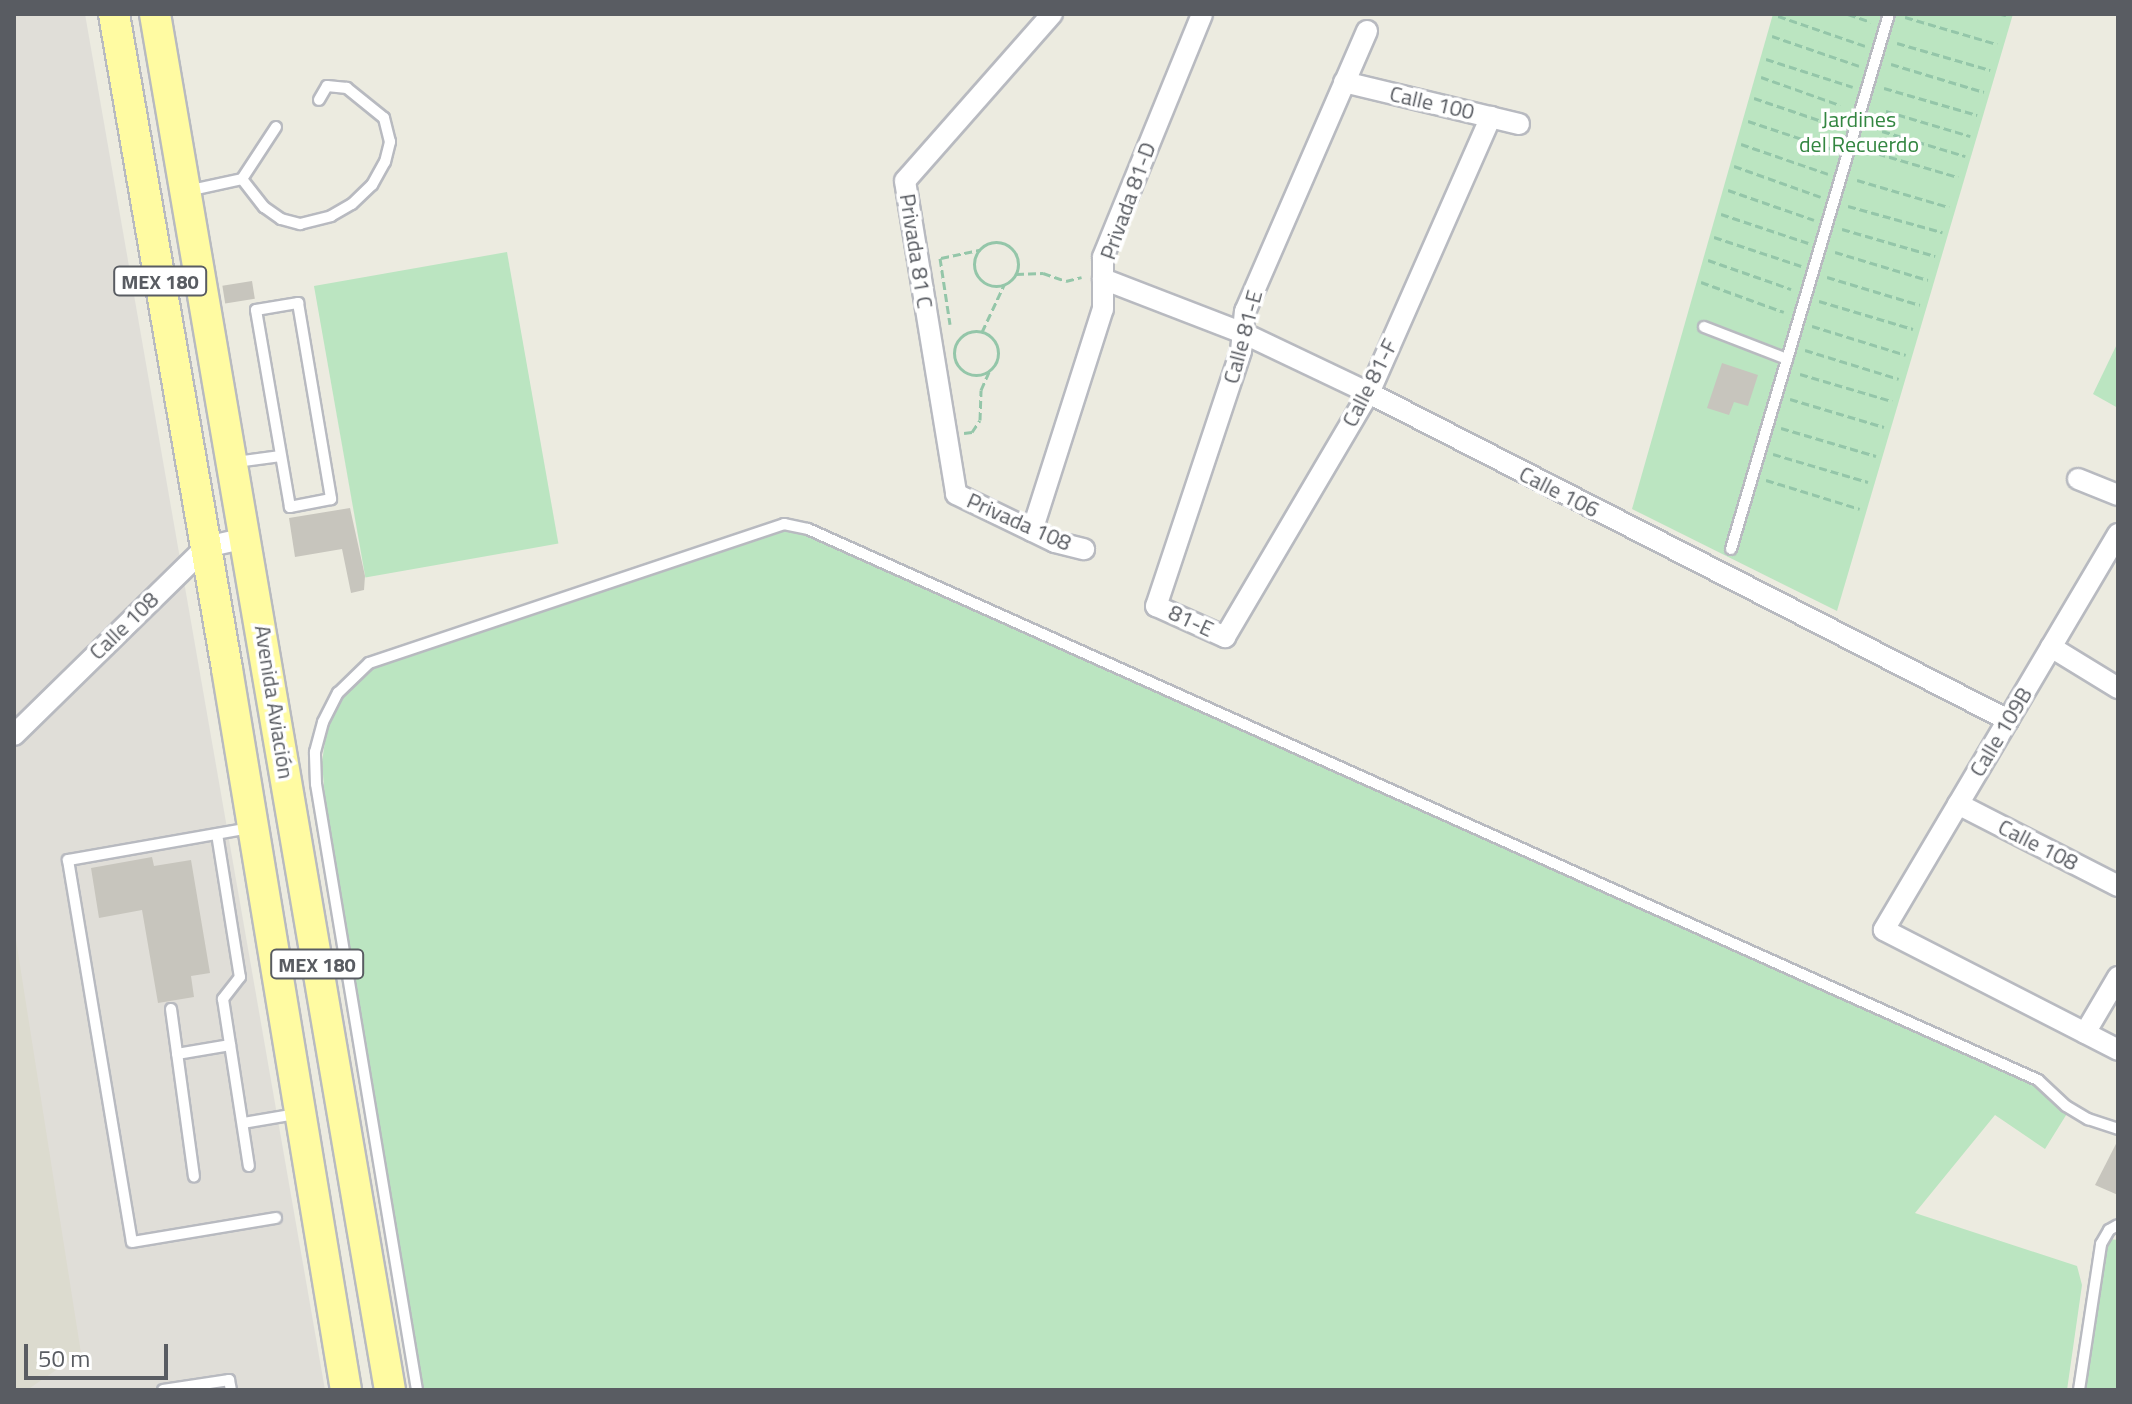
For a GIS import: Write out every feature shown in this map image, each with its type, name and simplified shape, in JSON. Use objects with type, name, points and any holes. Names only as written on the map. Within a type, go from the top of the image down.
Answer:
[{"type":"main road","name":"Avenida Aviación","points":[[114,14],[302,1114],[346,1390]]},
{"type":"main road","name":"Avenida Aviación","points":[[155,14],[234,462],[390,1390]]},
{"type":"main road","points":[[146,199],[185,191]]},
{"type":"street","name":"Privada 81 C","points":[[956,494],[905,181],[1052,14]]},
{"type":"street","name":"Privada 81-D","points":[[1032,531],[1103,309],[1103,257],[1202,14]]},
{"type":"street","name":"Calle 81-E","points":[[1156,606],[1241,351],[1245,311],[1367,31]]},
{"type":"street","name":"Calle 100","points":[[1344,82],[1519,124]]},
{"type":"street","name":"Calle 81-F","points":[[1225,637],[1369,393],[1491,117]]},
{"type":"street","name":"Calle 106","points":[[1103,279],[1243,333],[1369,393],[2008,720]]},
{"type":"street","points":[[2078,479],[2118,495]]},
{"type":"street","name":"Privada 108","points":[[956,494],[1032,531],[1084,549]]},
{"type":"street","name":"Calle 109B","points":[[2085,1033],[1884,930],[2118,534]]},
{"type":"street","points":[[206,547],[246,538]]},
{"type":"street","name":"Calle 108","points":[[14,735],[206,547]]},
{"type":"street","name":"81-E","points":[[1156,606],[1225,637]]},
{"type":"street","points":[[2051,647],[2118,688]]},
{"type":"street","name":"Calle 108","points":[[1958,804],[2118,886]]},
{"type":"street","points":[[2118,977],[2085,1033],[2118,1050]]},
{"type":"lane","points":[[1731,549],[1889,14]]},
{"type":"lane","points":[[242,179],[264,207],[281,219],[300,224],[331,216],[352,204],[372,185],[385,162],[390,142],[384,118],[347,88],[327,86],[319,100]]},
{"type":"lane","points":[[185,191],[242,179],[276,127]]},
{"type":"lane","points":[[298,303],[331,499],[290,507],[281,456],[256,310],[298,303]]},
{"type":"lane","points":[[1704,327],[1787,359]]},
{"type":"lane","points":[[234,462],[281,456]]},
{"type":"lane","points":[[417,1390],[316,784],[315,752],[323,722],[338,693],[369,663],[784,524],[837,542],[2038,1080],[2066,1106],[2088,1119],[2118,1129]]},
{"type":"lane","points":[[253,828],[68,860],[132,1242],[276,1218]]},
{"type":"lane","points":[[217,834],[240,977],[223,999],[249,1166]]},
{"type":"lane","points":[[171,1009],[194,1176]]},
{"type":"lane","points":[[177,1054],[230,1045]]},
{"type":"lane","points":[[243,1123],[302,1114]]},
{"type":"lane","points":[[2079,1390],[2101,1244],[2109,1230],[2118,1225]]},
{"type":"lane","points":[[163,1390],[229,1380],[231,1390]]},
{"type":"path","points":[[1848,14],[1874,23]]},
{"type":"path","points":[[1778,16],[1867,46]]},
{"type":"path","points":[[1905,17],[1997,44]]},
{"type":"path","points":[[1772,36],[1860,67]]},
{"type":"path","points":[[1897,43],[1990,70]]},
{"type":"path","points":[[1766,59],[1854,87]]},
{"type":"path","points":[[1891,64],[1984,92]]},
{"type":"path","points":[[1761,77],[1840,105]]},
{"type":"path","points":[[1884,88],[1977,115]]},
{"type":"path","points":[[1754,98],[1839,127]]},
{"type":"path","points":[[1886,111],[1970,136]]},
{"type":"path","points":[[1748,121],[1836,151]]},
{"type":"path","points":[[1882,131],[1965,156]]},
{"type":"path","points":[[1741,144],[1828,174]]},
{"type":"path","points":[[1865,149],[1958,177]]},
{"type":"path","points":[[1734,166],[1822,197]]},
{"type":"path","points":[[1856,179],[1949,207]]},
{"type":"path","points":[[1728,190],[1814,220]]},
{"type":"path","points":[[1848,206],[1942,232]]},
{"type":"path","points":[[1721,214],[1808,243]]},
{"type":"path","points":[[1841,229],[1935,256]]},
{"type":"path","points":[[1714,237],[1801,266]]},
{"type":"path","points":[[929,260],[980,250],[999,242],[1011,248],[1018,261],[1016,274],[1005,284],[992,305],[982,332]]},
{"type":"path","points":[[980,250],[974,263],[979,277],[990,285],[1005,284]]},
{"type":"path","points":[[1835,252],[1928,280]]},
{"type":"path","points":[[940,258],[954,352],[963,371],[977,375],[991,369]]},
{"type":"path","points":[[1708,260],[1794,290]]},
{"type":"path","points":[[1016,274],[1043,273],[1066,281],[1082,277]]},
{"type":"path","points":[[1827,277],[1920,305]]},
{"type":"path","points":[[1701,282],[1787,312]]},
{"type":"path","points":[[1819,301],[1913,329]]},
{"type":"path","points":[[1812,326],[1906,355]]},
{"type":"path","points":[[954,352],[965,334],[982,332],[991,337],[998,349],[981,390],[977,427],[972,432],[957,434]]},
{"type":"path","points":[[1805,350],[1899,379]]},
{"type":"path","points":[[1798,373],[1892,401]]},
{"type":"path","points":[[1790,399],[1884,427]]},
{"type":"path","points":[[1781,428],[1876,456]]},
{"type":"path","points":[[1773,454],[1868,482]]},
{"type":"path","points":[[1766,480],[1860,509]]},
{"type":"shaded area","points":[[14,14],[85,14],[325,1390],[14,1390]]},
{"type":"shaded area","points":[[14,927],[81,1353],[27,1390],[14,1390]]},
{"type":"green space","name":"Jardines del Recuerdo","points":[[1773,14],[2013,14],[1837,611],[1632,509]]},
{"type":"green space","points":[[507,252],[558,544],[365,578],[314,286]]},
{"type":"green space","points":[[2118,342],[2118,408],[2093,394]]},
{"type":"green space","points":[[784,526],[797,527],[2035,1084],[2068,1112],[2045,1149],[1995,1115],[1915,1213],[2077,1266],[2082,1285],[2067,1390],[423,1390],[326,812],[322,762],[328,721],[343,693],[371,666]]},
{"type":"green space","points":[[2109,1239],[2118,1240],[2118,1390],[2084,1390],[2104,1249]]},
{"type":"building","points":[[252,281],[255,299],[225,303],[222,286]]},
{"type":"building","points":[[1722,363],[1758,375],[1748,406],[1734,402],[1729,415],[1707,408]]},
{"type":"building","points":[[350,508],[365,576],[364,590],[351,593],[342,549],[295,557],[289,518]]},
{"type":"building","points":[[152,857],[154,866],[191,860],[210,973],[191,976],[194,997],[158,1003],[142,910],[99,918],[91,868]]},
{"type":"building","points":[[2118,1140],[2118,1195],[2095,1185]]}]
